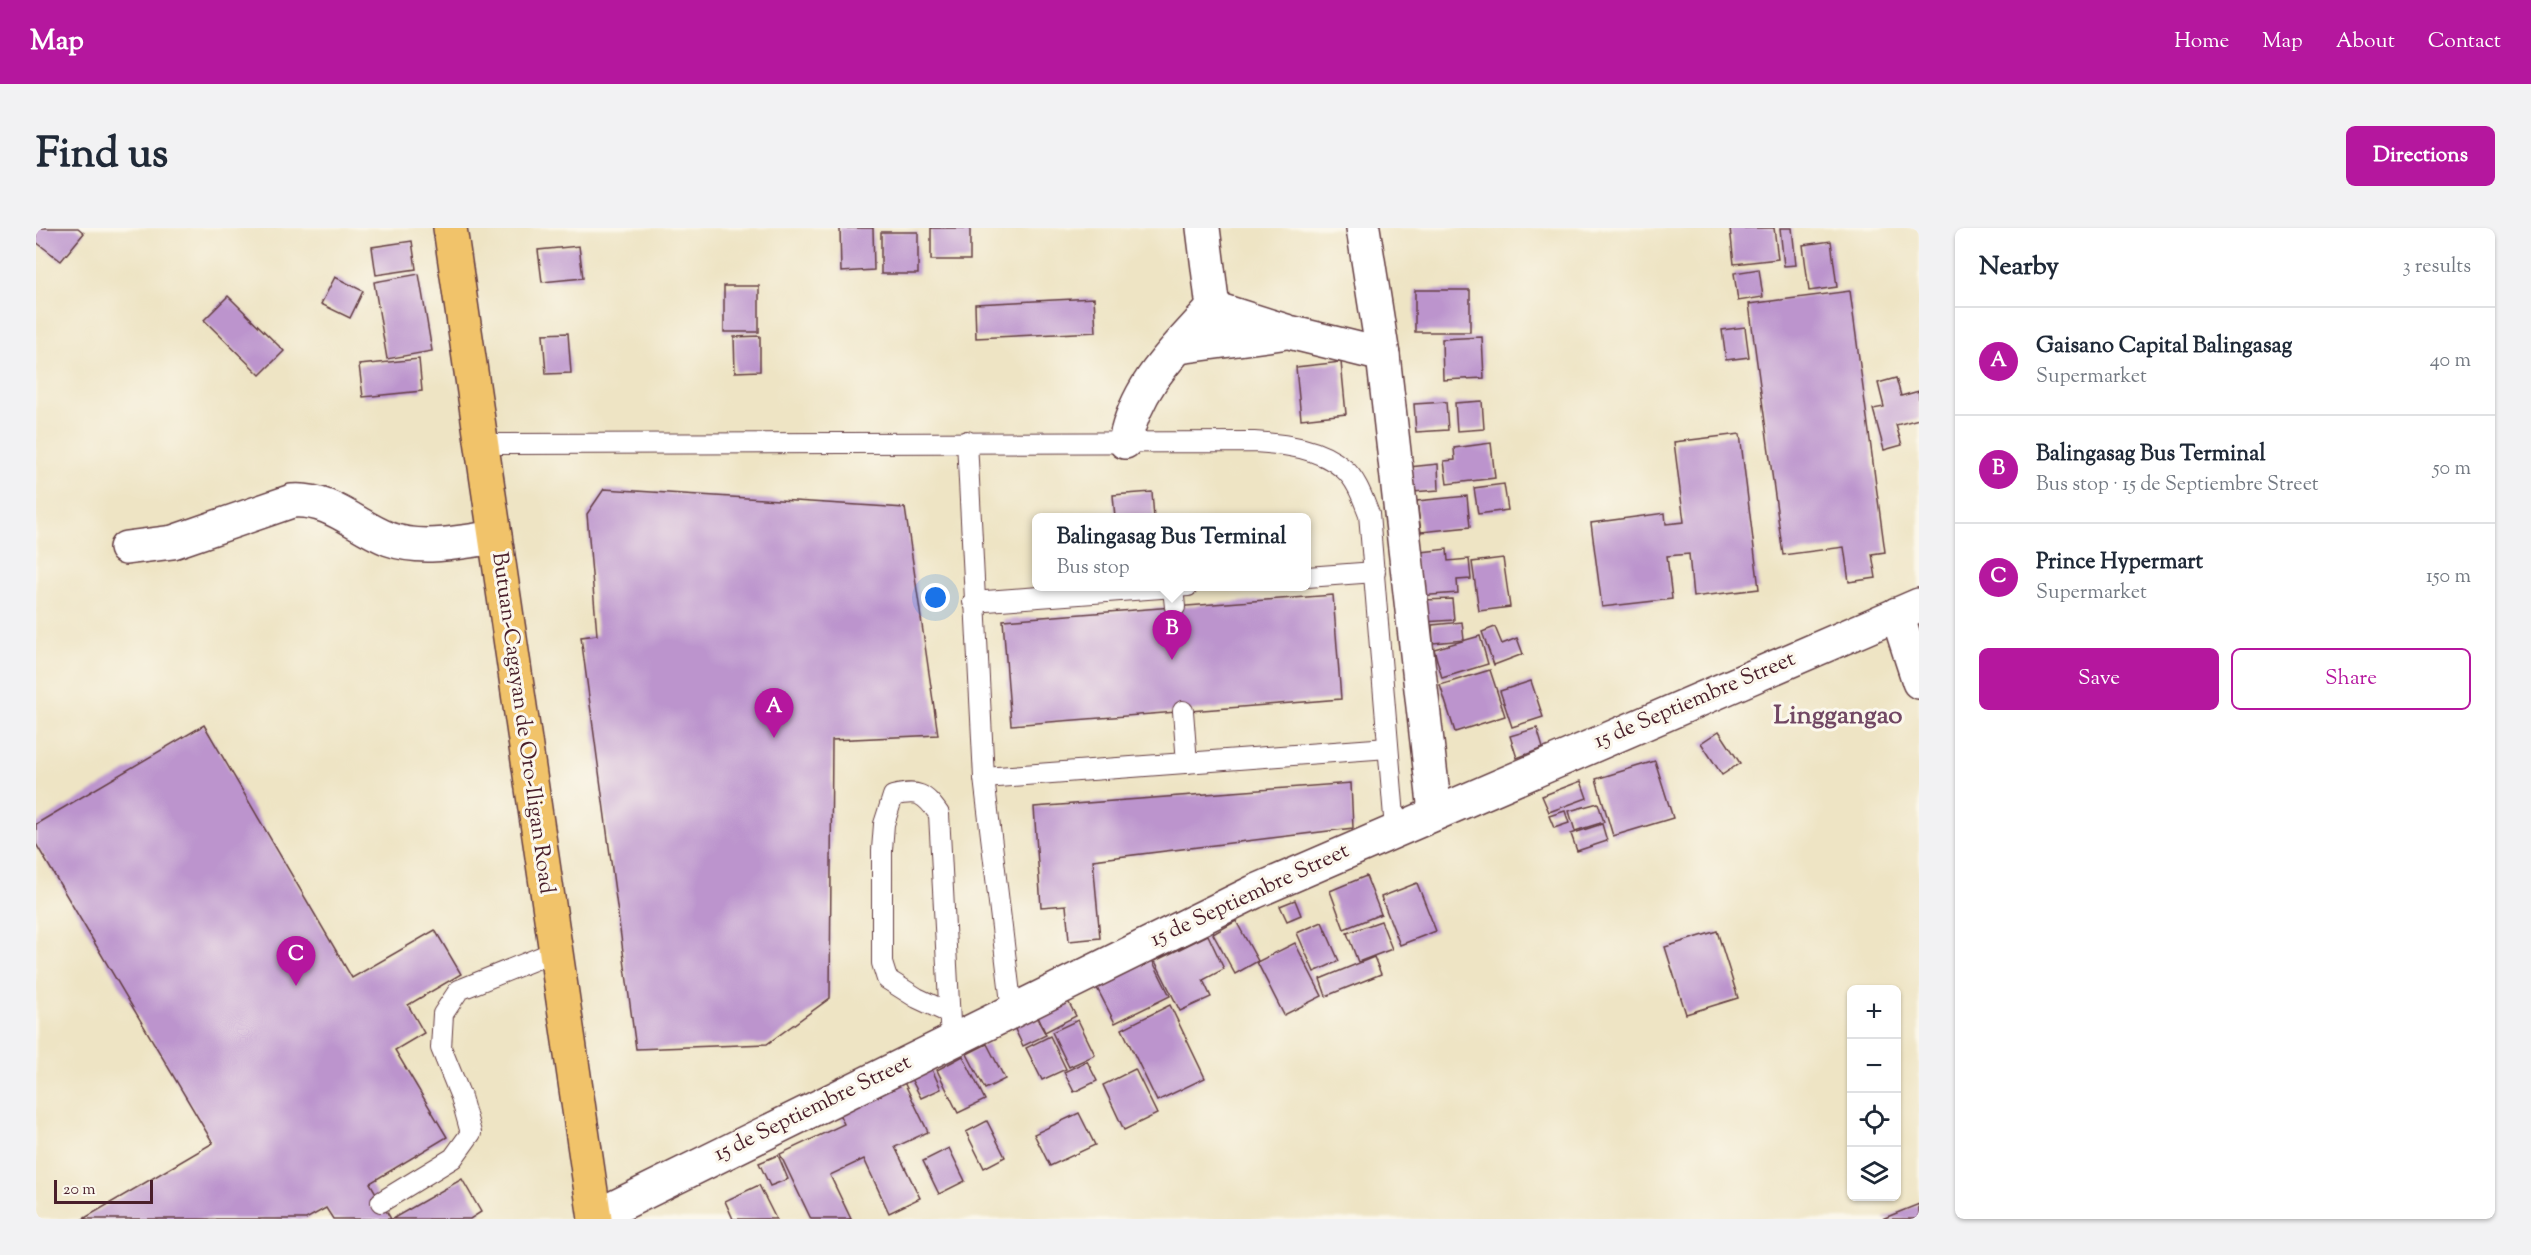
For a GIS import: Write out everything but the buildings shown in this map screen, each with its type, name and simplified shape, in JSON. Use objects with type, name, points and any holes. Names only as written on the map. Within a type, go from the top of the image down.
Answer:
[{"type":"highway","name":"Butuan-Cagayan de Oro-Iligan Road","points":[[450,228],[595,1218]]},
{"type":"street","points":[[1125,442],[1130,415],[1140,396],[1213,308],[1203,228]]},
{"type":"street","points":[[1363,228],[1383,355],[1435,812]]},
{"type":"street","points":[[1213,308],[1289,332],[1383,355]]},
{"type":"street","points":[[1179,347],[1289,332]]},
{"type":"street","points":[[126,548],[173,542],[292,501],[304,500],[332,507],[373,532],[407,543],[453,543],[495,537]]},
{"type":"street","points":[[1908,610],[1919,682]]},
{"type":"street","name":"15 de Septiembre Street","points":[[595,1218],[950,1027],[1012,1011],[1254,892],[1395,829],[1908,610]]},
{"type":"lane","points":[[967,441],[973,602],[984,778],[1012,1011]]},
{"type":"lane","points":[[482,444],[1125,442],[1276,444],[1319,454],[1345,469],[1358,488],[1369,514],[1395,829]]},
{"type":"lane","points":[[1311,578],[1375,572]]},
{"type":"lane","points":[[973,602],[1126,591]]},
{"type":"lane","points":[[1175,607],[1180,591]]},
{"type":"lane","points":[[1183,711],[1187,763]]},
{"type":"lane","points":[[984,778],[1388,748]]},
{"type":"lane","points":[[912,792],[928,799],[939,814],[950,1027],[917,998],[887,979],[882,963],[884,824],[893,796],[912,792]]},
{"type":"lane","points":[[381,1202],[453,1158],[471,1133],[461,1097],[441,1047],[443,1014],[459,990],[556,951]]},
{"type":"place","name":"Balingasag Bus Terminal","points":[[1172,660]]},
{"type":"place","name":"Gaisano Capital Balingasag","points":[[774,738]]},
{"type":"place","name":"Prince Hypermart","points":[[296,986]]},
{"type":"district","name":"Linggangao","points":[[1838,716]]}]
